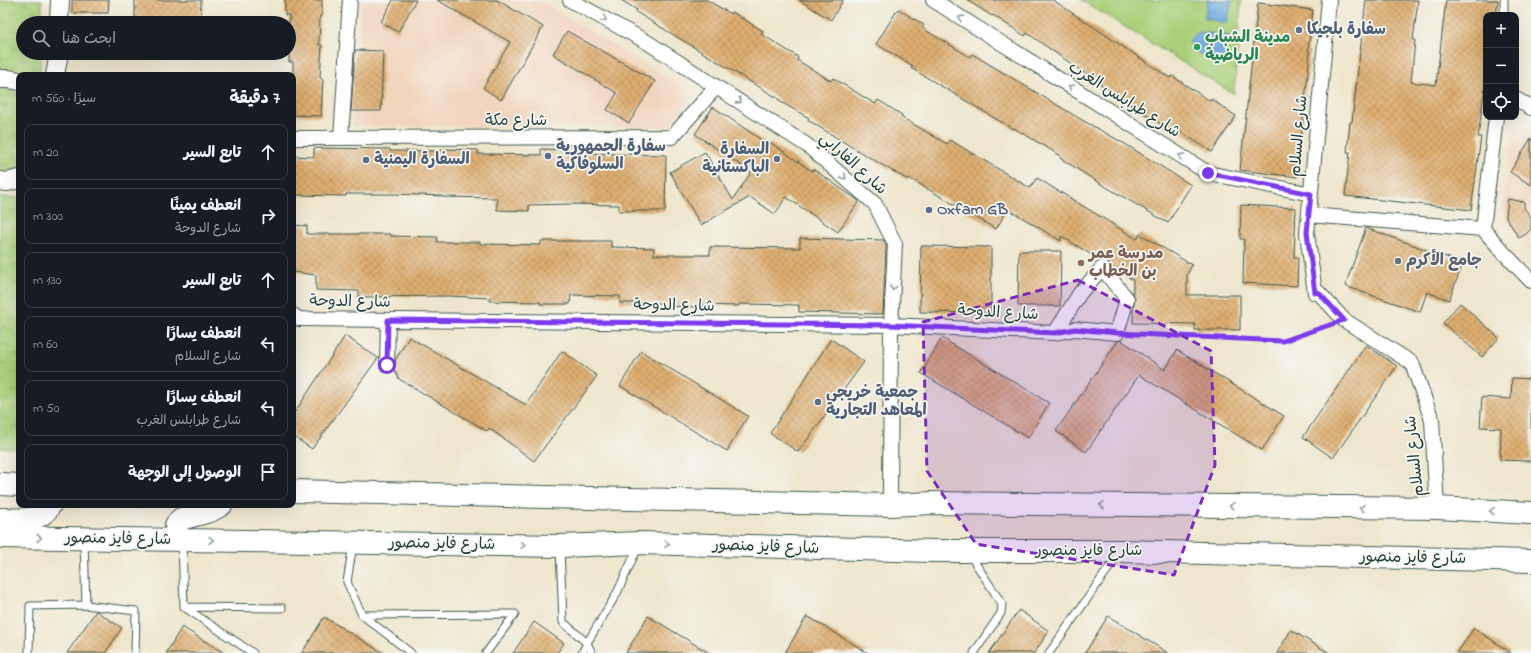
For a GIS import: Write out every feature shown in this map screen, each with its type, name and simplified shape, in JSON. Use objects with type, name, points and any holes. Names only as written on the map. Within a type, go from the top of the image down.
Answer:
[{"type":"highway","points":[[0,484],[16,485]]},
{"type":"highway","points":[[296,490],[890,505],[932,503],[1437,508],[1531,513]]},
{"type":"highway","points":[[0,519],[33,519],[40,517],[48,508]]},
{"type":"highway","points":[[182,540],[176,530],[176,525],[181,519],[214,508]]},
{"type":"highway","name":"شارع فايز منصور","points":[[0,537],[560,546],[640,543],[967,551],[1121,551],[1531,561]]},
{"type":"street","points":[[59,16],[60,0]]},
{"type":"street","points":[[341,138],[350,0]]},
{"type":"street","name":"شارع الفارابي","points":[[570,0],[647,42],[808,146],[875,204],[895,244],[891,325],[890,505]]},
{"type":"street","name":"شارع طرابلس الغرب","points":[[933,0],[1208,173],[1311,194]]},
{"type":"street","name":"شارع السلام","points":[[1330,0],[1307,232],[1315,293],[1318,292],[1344,320],[1412,363],[1432,420],[1437,508]]},
{"type":"street","points":[[56,72],[58,60]]},
{"type":"street","points":[[0,79],[16,80]]},
{"type":"street","name":"شارع مكة","points":[[296,138],[672,138],[716,87]]},
{"type":"street","points":[[1519,101],[1531,108]]},
{"type":"street","points":[[1496,120],[1483,228],[1504,254],[1531,281]]},
{"type":"street","points":[[0,181],[7,182],[16,180]]},
{"type":"street","points":[[1309,215],[1483,228]]},
{"type":"street","points":[[1055,333],[1080,293],[1102,268],[1127,299],[1117,333]]},
{"type":"street","name":"شارع الدوحة","points":[[296,318],[299,319],[891,325],[1055,333],[1075,329],[1117,333]]},
{"type":"street","points":[[387,365],[388,320]]},
{"type":"lane","points":[[1504,0],[1504,12]]},
{"type":"lane","points":[[84,538],[86,605]]},
{"type":"lane","points":[[182,540],[184,607]]},
{"type":"lane","points":[[353,542],[347,582],[362,615],[411,653]]},
{"type":"lane","points":[[582,653],[617,593],[640,543]]},
{"type":"lane","points":[[560,546],[563,622],[587,643],[592,653]]},
{"type":"lane","points":[[967,551],[1002,604],[1001,613],[974,653]]},
{"type":"lane","points":[[1049,653],[1121,551]]},
{"type":"lane","points":[[29,653],[30,606],[86,605],[136,611],[135,653]]},
{"type":"lane","points":[[184,607],[282,608]]},
{"type":"lane","points":[[184,607],[253,653]]},
{"type":"lane","points":[[362,615],[515,614],[486,653]]},
{"type":"path","points":[[1117,333],[1283,341],[1344,320]]},
{"type":"highlighted area","points":[[1078,280],[1211,351],[1215,465],[1174,575],[976,544],[927,471],[923,322]]},
{"type":"shaded area","points":[[361,0],[538,0],[688,90],[690,99],[686,107],[668,127],[353,126]]},
{"type":"shaded area","points":[[1514,123],[1531,131],[1531,255],[1502,212]]},
{"type":"green space","points":[[0,0],[42,0],[42,16],[16,16],[16,60],[41,60],[40,72],[0,72]]},
{"type":"green space","name":"مدينة الشباب الرياضية","points":[[1081,0],[1241,0],[1234,94]]},
{"type":"green space","points":[[0,88],[8,89],[16,93],[16,168],[11,171],[0,172]]},
{"type":"green space","points":[[0,197],[16,198],[16,448],[0,448]]},
{"type":"water","points":[[1207,0],[1232,0],[1227,24],[1205,18]]},
{"type":"water","points":[[1200,32],[1229,36],[1225,56],[1218,61],[1208,59],[1190,48],[1193,44],[1187,42],[1195,34]]},
{"type":"building","points":[[72,0],[109,0],[108,13],[72,13]]},
{"type":"building","points":[[135,0],[201,0],[200,16],[135,16]]},
{"type":"building","points":[[285,0],[322,0],[319,45],[322,45],[320,78],[323,79],[321,116],[296,115],[296,72],[293,72],[293,62],[289,62],[289,60],[296,60],[296,16],[285,15]]},
{"type":"building","points":[[393,0],[416,0],[398,32],[381,22]]},
{"type":"building","points":[[437,0],[497,0],[543,27],[501,100],[483,88],[510,42]]},
{"type":"building","points":[[621,0],[707,0],[731,14],[732,12],[763,31],[761,34],[798,57],[797,60],[831,81],[833,78],[875,104],[878,100],[902,115],[901,117],[947,144],[950,140],[1030,188],[1037,178],[1137,239],[1140,234],[1192,265],[1187,275],[1187,295],[1240,295],[1240,330],[1195,330],[1195,324],[1133,323],[1135,298],[1133,293],[1133,280],[1112,267],[1105,260],[1100,260],[1061,236],[1061,241],[1008,209],[996,229],[909,178],[908,180],[850,146],[808,120],[809,118],[779,101],[779,99],[636,12],[637,10]]},
{"type":"building","points":[[799,0],[843,0],[831,20]]},
{"type":"building","points":[[967,0],[1053,0],[1170,78],[1172,76],[1236,116],[1212,152],[1173,127],[1171,130],[1135,108],[1027,33],[1025,36]]},
{"type":"building","points":[[1366,0],[1418,0],[1413,40],[1415,40],[1411,82],[1436,85],[1446,0],[1498,0],[1496,12],[1483,12],[1483,100],[1478,137],[1481,137],[1471,210],[1345,196],[1350,152],[1347,152],[1350,122],[1352,122]]},
{"type":"building","points":[[1258,3],[1313,10],[1297,177],[1240,170]]},
{"type":"building","points":[[898,9],[924,25],[922,28],[970,57],[972,54],[1125,144],[1191,185],[1168,223],[1101,184],[1060,158],[1061,156],[911,68],[913,66],[876,44]]},
{"type":"building","points":[[567,31],[655,81],[629,123],[607,110],[617,93],[553,54]]},
{"type":"building","points":[[355,50],[383,51],[381,111],[351,111]]},
{"type":"building","points":[[713,107],[769,145],[771,143],[812,171],[813,169],[859,201],[838,232],[786,197],[775,214],[750,197],[701,225],[670,172],[705,152],[733,200],[751,172],[695,134]]},
{"type":"building","points":[[1531,138],[1531,185],[1510,172]]},
{"type":"building","points":[[314,148],[390,149],[390,151],[442,151],[442,149],[478,150],[478,154],[541,155],[541,149],[571,150],[571,153],[666,155],[665,211],[619,211],[619,205],[570,204],[529,205],[529,211],[497,210],[497,198],[396,194],[346,194],[346,196],[296,195],[296,156],[314,157]]},
{"type":"building","points":[[1508,199],[1524,202],[1524,208],[1531,217],[1531,229],[1519,238],[1506,217]]},
{"type":"building","points":[[1241,205],[1296,208],[1294,257],[1298,257],[1297,286],[1243,283],[1244,239],[1240,239]]},
{"type":"building","points":[[296,225],[307,226],[307,234],[390,234],[390,236],[437,237],[437,242],[480,242],[480,244],[541,245],[541,241],[611,241],[611,247],[654,248],[654,255],[710,255],[710,247],[800,248],[800,238],[884,240],[886,245],[883,314],[799,312],[799,305],[739,304],[739,306],[661,306],[661,303],[620,303],[620,296],[571,295],[570,304],[490,301],[490,298],[449,296],[359,297],[359,291],[316,290],[316,275],[296,272]]},
{"type":"building","points":[[1366,228],[1463,263],[1449,300],[1427,292],[1420,312],[1345,286]]},
{"type":"building","points":[[921,246],[991,247],[991,313],[920,312]]},
{"type":"building","points":[[1019,251],[1061,251],[1060,306],[1018,306]]},
{"type":"building","points":[[1460,303],[1499,338],[1482,357],[1443,323]]},
{"type":"building","points":[[345,336],[378,358],[312,449],[296,438],[296,410]]},
{"type":"building","points":[[409,337],[526,405],[562,351],[597,376],[534,461],[489,428],[487,431],[399,379],[394,369],[396,359]]},
{"type":"building","points":[[942,338],[1049,403],[1028,438],[921,373]]},
{"type":"building","points":[[831,339],[864,362],[798,452],[770,433]]},
{"type":"building","points":[[1121,340],[1165,370],[1177,350],[1284,416],[1262,450],[1139,375],[1086,452],[1056,431],[1118,341]]},
{"type":"building","points":[[1366,345],[1397,366],[1333,458],[1303,437]]},
{"type":"building","points":[[641,351],[748,416],[727,451],[620,386]]},
{"type":"building","points":[[1512,378],[1531,379],[1531,461],[1500,460],[1501,428],[1480,427],[1482,397],[1511,399]]},
{"type":"building","points":[[1019,610],[1049,631],[1034,653],[989,653]]},
{"type":"building","points":[[96,611],[122,628],[105,653],[67,653]]},
{"type":"building","points":[[648,616],[709,653],[626,653]]},
{"type":"building","points":[[807,616],[868,653],[785,653]]},
{"type":"building","points":[[1108,616],[1168,653],[1085,653]]},
{"type":"building","points":[[324,617],[383,653],[302,653]]},
{"type":"building","points":[[534,622],[564,643],[557,653],[513,653]]},
{"type":"building","points":[[182,627],[224,653],[166,653]]},
{"type":"building","points":[[1474,628],[1511,653],[1457,653]]},
{"type":"building","points":[[1291,630],[1329,653],[1277,653]]},
{"type":"place","name":"سفارة بلجيكا","points":[[1299,30]]},
{"type":"place","name":"مدينة الشباب الرياضية","points":[[1197,47]]},
{"type":"place","name":"سفارة الجمهورية السلوفاكية","points":[[548,156]]},
{"type":"place","name":"السفارة الباكستانية","points":[[777,159]]},
{"type":"place","name":"السفارة اليمنية","points":[[366,160]]},
{"type":"place","name":"Oxfam GB","points":[[929,210]]},
{"type":"place","name":"جامع الأكرم","points":[[1398,261]]},
{"type":"place","name":"مدرسة عمر بن الخطاب","points":[[1081,263]]},
{"type":"place","name":"جمعية خريجي المعاهد التجارية","points":[[818,402]]},
{"type":"route","points":[[387,365],[388,320],[891,325],[1055,333],[1075,329],[1117,333],[1283,341],[1344,320],[1318,292],[1315,293],[1307,232],[1311,194],[1208,173]]}]
